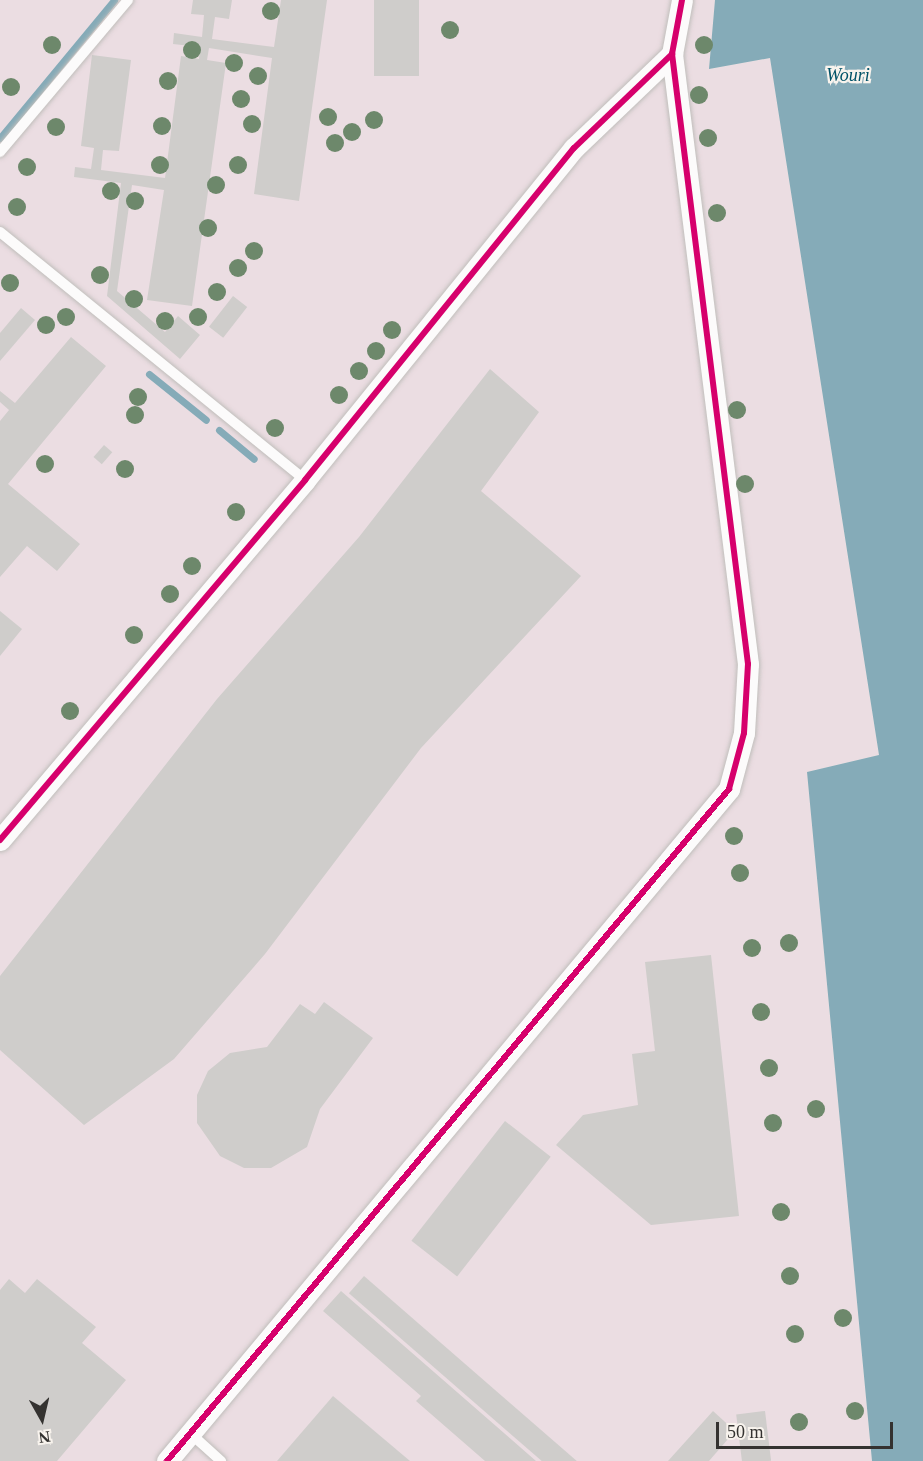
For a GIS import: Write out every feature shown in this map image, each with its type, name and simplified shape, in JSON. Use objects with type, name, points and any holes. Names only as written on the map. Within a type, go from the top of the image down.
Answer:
[{"type":"street","points":[[167,1461],[729,789],[744,733],[748,664],[672,54],[682,0]]},
{"type":"street","points":[[0,840],[305,480],[574,148],[672,54]]},
{"type":"lane","points":[[0,152],[128,0]]},
{"type":"lane","points":[[0,232],[305,480]]},
{"type":"lane","points":[[190,1434],[221,1461]]},
{"type":"shaded area","points":[[0,0],[715,0],[709,69],[770,58],[879,755],[807,772],[872,1461],[0,1461]]},
{"type":"water","name":"Wouri","points":[[715,0],[923,0],[923,1461],[872,1461],[807,772],[879,755],[770,58],[709,69]]},
{"type":"building","points":[[193,0],[232,0],[229,19],[215,17],[212,39],[274,47],[281,0],[327,0],[299,201],[254,194],[272,58],[209,48],[207,60],[226,63],[192,306],[147,300],[164,190],[132,185],[117,291],[165,332],[178,316],[200,335],[180,359],[107,296],[121,183],[74,177],[75,167],[91,169],[94,148],[81,146],[92,55],[131,60],[119,151],[103,150],[101,170],[165,178],[181,56],[199,59],[200,47],[173,44],[174,33],[202,37],[204,15],[191,14]]},
{"type":"building","points":[[374,0],[419,0],[419,76],[374,76]]},
{"type":"building","points":[[233,296],[247,307],[223,338],[209,327]]},
{"type":"building","points":[[21,308],[35,320],[0,361],[0,333]]},
{"type":"building","points":[[71,337],[106,366],[8,484],[80,544],[57,571],[27,546],[0,577],[0,421],[9,410],[0,402],[0,391],[15,403]]},
{"type":"building","points":[[490,369],[539,412],[481,491],[581,576],[421,748],[265,954],[174,1059],[84,1125],[0,1050],[0,976],[217,699],[359,537]]},
{"type":"building","points":[[104,445],[112,452],[102,464],[94,457]]},
{"type":"building","points":[[0,611],[22,629],[0,656]]},
{"type":"building","points":[[711,955],[739,1216],[651,1225],[556,1145],[583,1115],[638,1105],[632,1054],[655,1051],[645,962]]},
{"type":"building","points":[[324,1002],[373,1038],[320,1109],[307,1147],[271,1168],[244,1168],[220,1156],[197,1123],[197,1095],[208,1071],[230,1053],[267,1047],[300,1004],[315,1014]]},
{"type":"building","points":[[505,1121],[551,1157],[457,1276],[411,1241]]},
{"type":"building","points":[[364,1276],[577,1461],[542,1461],[349,1293]]},
{"type":"building","points":[[9,1279],[25,1293],[37,1279],[96,1327],[82,1343],[126,1380],[57,1461],[0,1461],[0,1290]]},
{"type":"building","points":[[341,1291],[536,1461],[485,1461],[416,1401],[421,1396],[323,1311]]},
{"type":"building","points":[[333,1396],[410,1461],[277,1461]]},
{"type":"building","points":[[713,1411],[735,1431],[709,1461],[668,1461]]},
{"type":"building","points":[[765,1411],[771,1461],[742,1461],[736,1415]]},
{"type":"waterway","points":[[0,138],[114,0]]},
{"type":"waterway","points":[[149,374],[206,420]]},
{"type":"waterway","points":[[219,430],[254,459]]},
{"type":"cycle path","points":[[167,1461],[729,789],[744,733],[748,664],[672,54],[682,0]]},
{"type":"cycle path","points":[[0,840],[305,480],[574,148],[672,54]]}]
